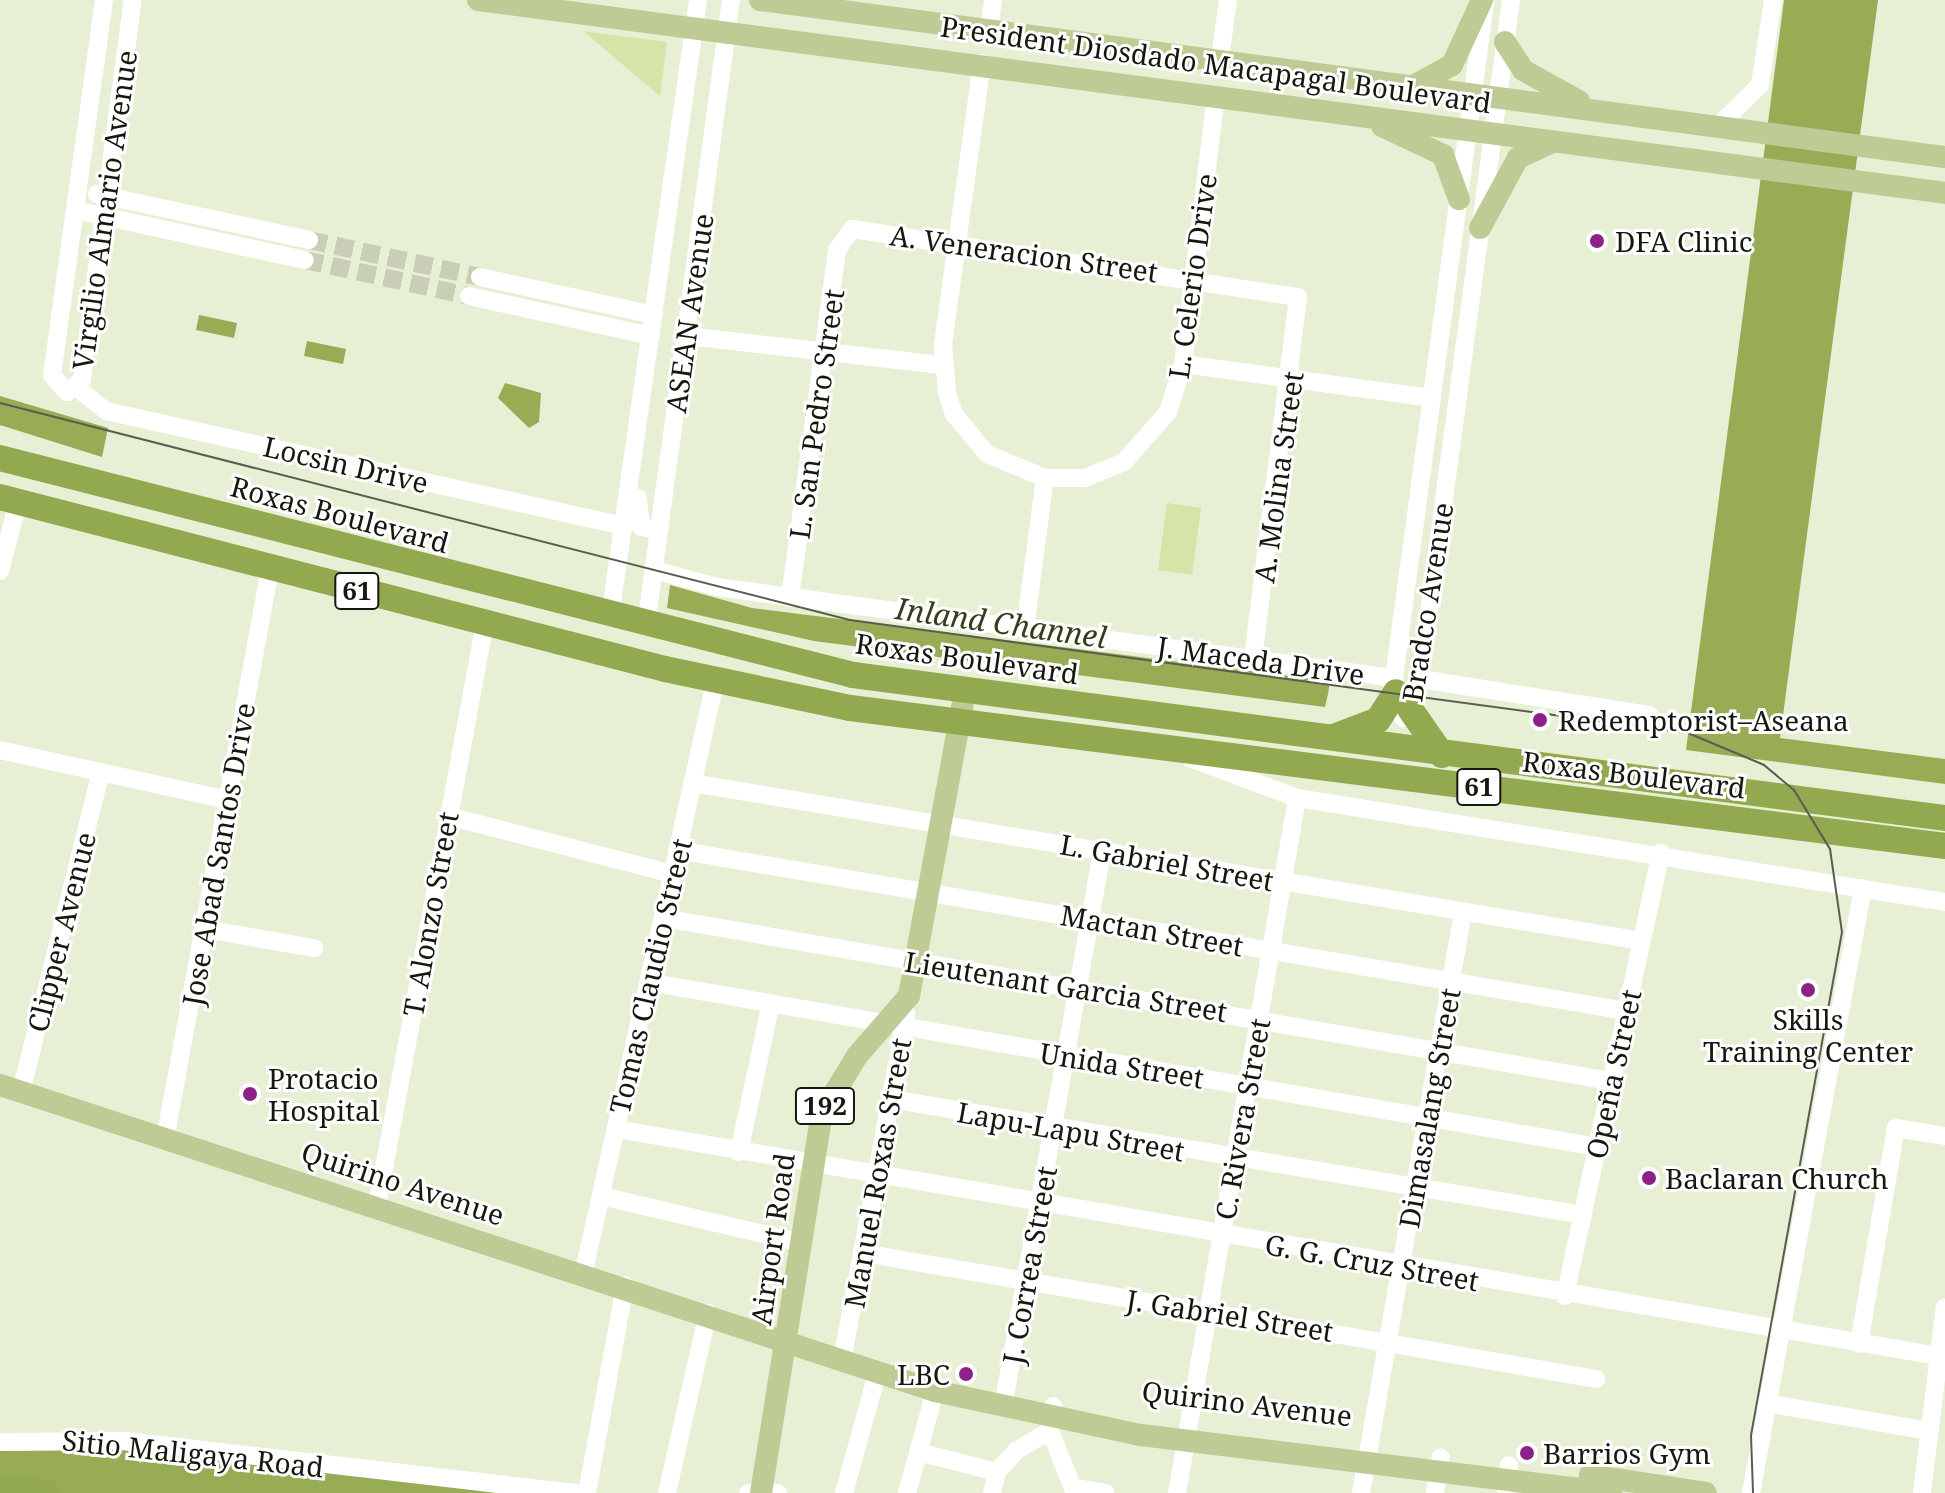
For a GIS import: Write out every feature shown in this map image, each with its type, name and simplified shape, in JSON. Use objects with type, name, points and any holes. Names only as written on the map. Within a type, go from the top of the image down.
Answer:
[{"type":"highway","name":"Roxas Boulevard","points":[[0,458],[781,660],[965,692],[1945,818]]},
{"type":"highway","name":"Roxas Boulevard","points":[[9,500],[715,682],[960,721],[1945,846]]},
{"type":"highway","points":[[1327,740],[1378,720],[1400,693],[1442,755]]},
{"type":"highway","points":[[0,1487],[47,1493]]},
{"type":"main road","name":"President Diosdado Macapagal Boulevard","points":[[478,0],[695,24],[1945,193]]},
{"type":"main road","name":"President Diosdado Macapagal Boulevard","points":[[760,0],[1220,58],[1945,157]]},
{"type":"main road","points":[[1415,85],[1458,58],[1484,0]]},
{"type":"main road","points":[[1505,42],[1532,77],[1598,110]]},
{"type":"main road","points":[[1355,115],[1443,155],[1459,199]]},
{"type":"main road","points":[[1480,228],[1518,158],[1559,141]]},
{"type":"main road","name":"Airport Road","points":[[762,1493],[813,1165],[829,1095],[897,1025],[909,996],[965,692]]},
{"type":"main road","name":"Quirino Avenue","points":[[10,1088],[584,1271],[787,1339],[877,1374],[1051,1419],[1440,1463],[1507,1478],[1706,1493]]},
{"type":"main road","name":"Quirino Avenue","points":[[787,1339],[844,1350],[1005,1395],[1051,1419]]},
{"type":"main road","name":"Quirino Avenue","points":[[1580,1485],[1611,1493]]},
{"type":"street","name":"Virgilio Almario Avenue","points":[[104,0],[52,375],[62,391],[77,388],[133,0]]},
{"type":"street","name":"ASEAN Avenue","points":[[610,617],[698,0]]},
{"type":"street","name":"ASEAN Avenue","points":[[646,626],[731,0]]},
{"type":"street","points":[[989,29],[993,0]]},
{"type":"street","points":[[1220,58],[1228,0]]},
{"type":"street","name":"Bradco Avenue","points":[[1400,693],[1432,398],[1484,0]]},
{"type":"street","name":"Bradco Avenue","points":[[1400,693],[1420,679],[1511,0]]},
{"type":"street","points":[[1717,127],[1760,85],[1773,0]]},
{"type":"street","name":"L. Celerio Drive","points":[[982,63],[943,365],[954,414],[971,438],[1001,464],[1045,478],[1085,478],[1141,449],[1168,412],[1183,364],[1216,95]]},
{"type":"street","points":[[681,126],[703,129],[710,160]]},
{"type":"street","points":[[78,190],[309,240]]},
{"type":"street","points":[[75,210],[305,260]]},
{"type":"street","name":"A. Veneracion Street","points":[[844,232],[1193,276],[1297,296]]},
{"type":"street","name":"L. San Pedro Street","points":[[790,598],[844,232]]},
{"type":"street","points":[[1452,254],[1457,240],[1467,237],[1474,270]]},
{"type":"street","points":[[480,277],[654,315]]},
{"type":"street","points":[[469,296],[651,336]]},
{"type":"street","name":"A. Molina Street","points":[[1253,659],[1292,379],[1297,296]]},
{"type":"street","points":[[687,336],[943,365]]},
{"type":"street","points":[[1183,364],[1432,398]]},
{"type":"street","name":"Locsin Drive","points":[[77,388],[106,411],[624,526]]},
{"type":"street","points":[[631,475],[637,522],[659,530]]},
{"type":"street","points":[[1025,629],[1045,478]]},
{"type":"street","points":[[0,571],[9,500]]},
{"type":"street","name":"Jose Abad Santos Drive","points":[[165,1139],[270,569]]},
{"type":"street","name":"J. Maceda Drive","points":[[654,570],[790,598],[1253,659],[1400,693]]},
{"type":"street","name":"T. Alonzo Street","points":[[377,1206],[485,623]]},
{"type":"street","points":[[1420,679],[1649,715]]},
{"type":"street","name":"Tomas Claudio Street","points":[[584,1271],[715,682]]},
{"type":"street","points":[[1157,746],[1297,798],[1661,852],[1945,902]]},
{"type":"street","points":[[0,750],[228,800]]},
{"type":"street","name":"Clipper Avenue","points":[[10,1088],[101,772]]},
{"type":"street","name":"L. Gabriel Street","points":[[692,783],[1641,941]]},
{"type":"street","name":"C. Rivera Street","points":[[1177,1493],[1297,798]]},
{"type":"street","points":[[448,816],[672,874]]},
{"type":"street","name":"Mactan Street","points":[[677,850],[1626,1011]]},
{"type":"street","name":"J. Correa Street","points":[[1005,1395],[1102,852]]},
{"type":"street","name":"Opeña Street","points":[[1565,1296],[1661,852]]},
{"type":"street","points":[[1751,1493],[1765,1403],[1863,888]]},
{"type":"street","name":"Dimasalang Street","points":[[1361,1493],[1463,912]]},
{"type":"street","name":"Lieutenant Garcia Street","points":[[663,918],[1259,1018],[1611,1081]]},
{"type":"street","points":[[205,929],[314,948]]},
{"type":"street","name":"Unida Street","points":[[648,982],[1597,1147]]},
{"type":"street","points":[[739,1152],[771,1003]]},
{"type":"street","name":"Manuel Roxas Street","points":[[844,1350],[891,1099],[897,1025]]},
{"type":"street","name":"Lapu-Lapu Street","points":[[891,1099],[1235,1161],[1583,1215]]},
{"type":"street","points":[[1859,1344],[1896,1128],[1945,1136]]},
{"type":"street","name":"G. G. Cruz Street","points":[[616,1129],[1778,1333],[1939,1356]]},
{"type":"street","points":[[601,1196],[801,1243]]},
{"type":"street","name":"J. Gabriel Street","points":[[863,1253],[1027,1283],[1388,1340],[1596,1379]]},
{"type":"street","points":[[587,1493],[625,1285]]},
{"type":"street","points":[[1922,1493],[1945,1307]]},
{"type":"street","points":[[667,1493],[708,1313]]},
{"type":"street","points":[[844,1493],[877,1374]]},
{"type":"street","points":[[907,1493],[935,1391]]},
{"type":"street","points":[[1765,1403],[1929,1431]]},
{"type":"street","points":[[992,1493],[997,1472],[1051,1419],[1075,1490],[1106,1493]]},
{"type":"street","name":"Sitio Maligaya Road","points":[[0,1442],[126,1441],[578,1493]]},
{"type":"street","points":[[918,1452],[997,1472]]},
{"type":"street","points":[[1435,1493],[1440,1463]]},
{"type":"shaded area","points":[[1784,0],[1878,0],[1780,738],[1945,759],[1945,784],[1686,750]]},
{"type":"shaded area","points":[[583,31],[667,42],[660,96]]},
{"type":"shaded area","points":[[199,315],[237,323],[234,338],[196,330]]},
{"type":"shaded area","points":[[307,341],[346,349],[343,364],[304,356]]},
{"type":"shaded area","points":[[505,383],[541,393],[539,422],[529,428],[498,398]]},
{"type":"shaded area","points":[[0,396],[108,428],[102,457],[0,425]]},
{"type":"shaded area","points":[[1167,503],[1201,508],[1192,575],[1158,570]]},
{"type":"shaded area","points":[[670,585],[752,608],[1330,681],[1328,694],[1325,707],[814,641],[667,608]]},
{"type":"shaded area","points":[[0,1444],[76,1445],[510,1493],[0,1493]]},
{"type":"tunnel","points":[[309,240],[480,277]]},
{"type":"tunnel","points":[[305,260],[469,296]]},
{"type":"tram line","points":[[0,403],[850,620],[1688,733],[1764,765],[1794,790],[1830,849],[1842,932],[1751,1435],[1753,1493]]},
{"type":"place","name":"DFA Clinic","points":[[1597,241]]},
{"type":"place","name":"Redemptorist–Aseana","points":[[1540,720]]},
{"type":"place","name":"Skills Training Center","points":[[1808,990]]},
{"type":"place","name":"Protacio Hospital","points":[[250,1094]]},
{"type":"place","name":"Baclaran Church","points":[[1649,1178]]},
{"type":"place","name":"LBC","points":[[966,1374]]},
{"type":"place","name":"Barrios Gym","points":[[1527,1453]]},
{"type":"water label","name":"Inland Channel","points":[[1001,623]]}]
